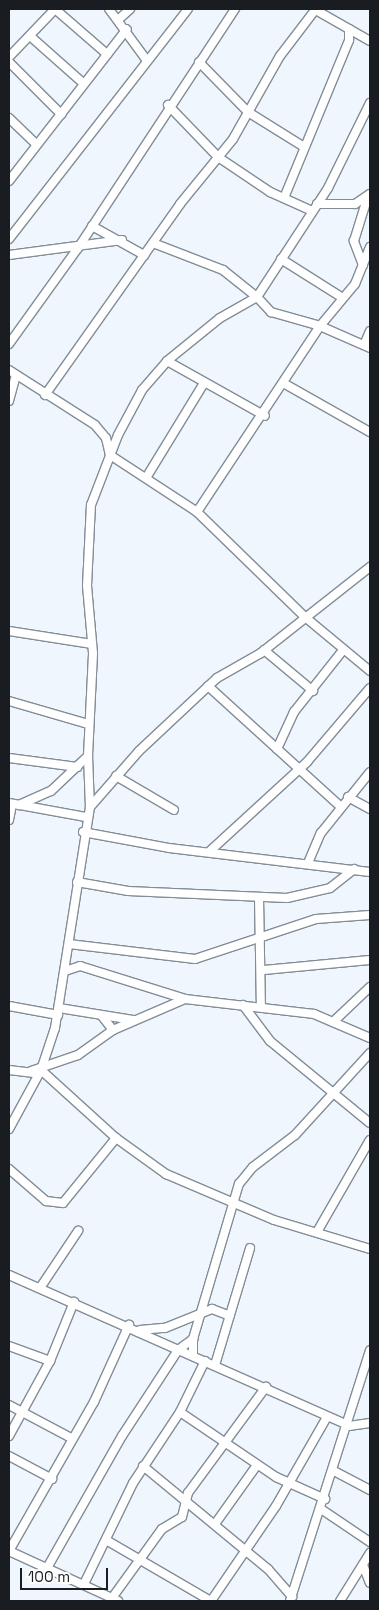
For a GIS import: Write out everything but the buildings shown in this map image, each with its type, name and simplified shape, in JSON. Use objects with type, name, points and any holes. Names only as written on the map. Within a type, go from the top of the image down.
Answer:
[{"type":"street","points":[[9,57],[55,9],[107,54]]},
{"type":"street","points":[[108,9],[127,29],[146,58]]},
{"type":"street","points":[[119,20],[130,9]]},
{"type":"street","points":[[9,239],[146,58],[188,9]]},
{"type":"street","points":[[9,344],[78,248],[168,105],[235,9]]},
{"type":"street","points":[[45,395],[151,245],[218,158],[248,112],[280,56],[315,9],[367,38]]},
{"type":"street","points":[[9,181],[127,29]]},
{"type":"street","points":[[284,198],[349,40],[349,29]]},
{"type":"street","points":[[30,36],[84,84]]},
{"type":"street","points":[[349,40],[367,38]]},
{"type":"street","points":[[9,62],[60,114]]},
{"type":"street","points":[[199,62],[248,112],[304,147]]},
{"type":"street","points":[[90,807],[88,724],[92,644],[87,586],[91,505],[110,455],[142,390],[167,361],[220,318],[257,297],[314,208],[370,103]]},
{"type":"street","points":[[168,105],[218,158],[284,198],[314,208],[355,204],[369,196]]},
{"type":"street","points":[[9,118],[36,144]]},
{"type":"street","points":[[363,265],[354,242],[369,196]]},
{"type":"street","points":[[92,226],[134,246],[144,255]]},
{"type":"street","points":[[9,255],[78,248],[122,240]]},
{"type":"street","points":[[134,246],[151,245],[223,270],[257,297],[271,312],[320,326],[367,347],[370,331]]},
{"type":"street","points":[[197,512],[265,416],[320,326],[341,297],[355,284],[370,246]]},
{"type":"street","points":[[281,259],[341,297]]},
{"type":"street","points":[[167,361],[265,416]]},
{"type":"street","points":[[9,370],[45,395],[95,425],[106,438],[110,455],[197,512],[305,617],[370,671]]},
{"type":"street","points":[[9,401],[16,376]]},
{"type":"street","points":[[146,478],[204,383]]},
{"type":"street","points":[[285,384],[370,432]]},
{"type":"street","points":[[9,1129],[38,1071],[58,1012],[69,944],[83,832],[90,807],[116,776],[208,686],[264,650],[370,567]]},
{"type":"street","points":[[9,631],[92,644]]},
{"type":"street","points":[[277,748],[288,723],[344,648]]},
{"type":"street","points":[[264,650],[313,691]]},
{"type":"street","points":[[208,686],[340,806]]},
{"type":"street","points":[[210,851],[301,769],[370,688]]},
{"type":"street","points":[[9,701],[88,724]]},
{"type":"street","points":[[13,804],[51,791],[88,756]]},
{"type":"street","points":[[9,758],[77,766]]},
{"type":"street","points":[[308,863],[313,846],[340,806],[370,772]]},
{"type":"street","points":[[116,776],[174,810]]},
{"type":"street","points":[[348,797],[370,809]]},
{"type":"street","points":[[13,804],[86,817]]},
{"type":"street","points":[[9,820],[13,804]]},
{"type":"street","points":[[83,832],[370,872]]},
{"type":"street","points":[[77,882],[128,891],[259,897],[311,895],[330,888],[354,869]]},
{"type":"street","points":[[259,897],[264,970],[261,1007]]},
{"type":"street","points":[[69,944],[195,959],[261,935],[316,919],[370,915]]},
{"type":"street","points":[[264,970],[370,960]]},
{"type":"street","points":[[66,962],[185,999],[314,1014],[370,1038]]},
{"type":"street","points":[[65,972],[80,966]]},
{"type":"street","points":[[333,1022],[370,987]]},
{"type":"street","points":[[9,1070],[38,1071],[78,1055],[113,1030],[185,999]]},
{"type":"street","points":[[243,1005],[270,1041],[370,1123]]},
{"type":"street","points":[[9,1006],[133,1020]]},
{"type":"street","points":[[102,1016],[113,1030]]},
{"type":"street","points":[[193,1356],[193,1339],[202,1313],[231,1200],[253,1167],[295,1135],[370,1053]]},
{"type":"street","points":[[38,1071],[116,1138],[166,1174],[316,1232],[370,1249]]},
{"type":"street","points":[[9,1169],[46,1201],[63,1203],[116,1138]]},
{"type":"street","points":[[316,1232],[370,1140]]},
{"type":"street","points":[[40,1288],[78,1231]]},
{"type":"street","points":[[215,1365],[250,1248]]},
{"type":"street","points":[[9,1275],[129,1324],[178,1350],[266,1387],[349,1426],[370,1422]]},
{"type":"street","points":[[9,1436],[50,1361],[74,1302]]},
{"type":"street","points":[[138,1330],[165,1328],[202,1313],[216,1310],[230,1316]]},
{"type":"street","points":[[129,1324],[73,1439],[9,1551],[84,1584],[115,1600],[138,1560],[162,1529],[182,1518],[187,1499],[266,1387]]},
{"type":"street","points":[[47,1568],[69,1524],[178,1350],[193,1339]]},
{"type":"street","points":[[9,1346],[50,1361]]},
{"type":"street","points":[[144,1466],[187,1499],[246,1551],[291,1599],[349,1426],[370,1350]]},
{"type":"street","points":[[84,1584],[144,1466],[180,1412],[206,1361]]},
{"type":"street","points":[[9,1405],[73,1439]]},
{"type":"street","points":[[180,1412],[225,1444],[288,1484],[324,1499]]},
{"type":"street","points":[[106,1540],[211,1601],[246,1551],[288,1484],[327,1416]]},
{"type":"street","points":[[9,1456],[52,1478]]},
{"type":"street","points":[[215,1524],[257,1465]]},
{"type":"street","points":[[334,1471],[370,1490]]},
{"type":"street","points":[[321,1509],[370,1542]]},
{"type":"street","points":[[340,1601],[370,1554]]},
{"type":"street","points":[[363,1565],[370,1583]]},
{"type":"street","points":[[355,1578],[370,1583]]}]
